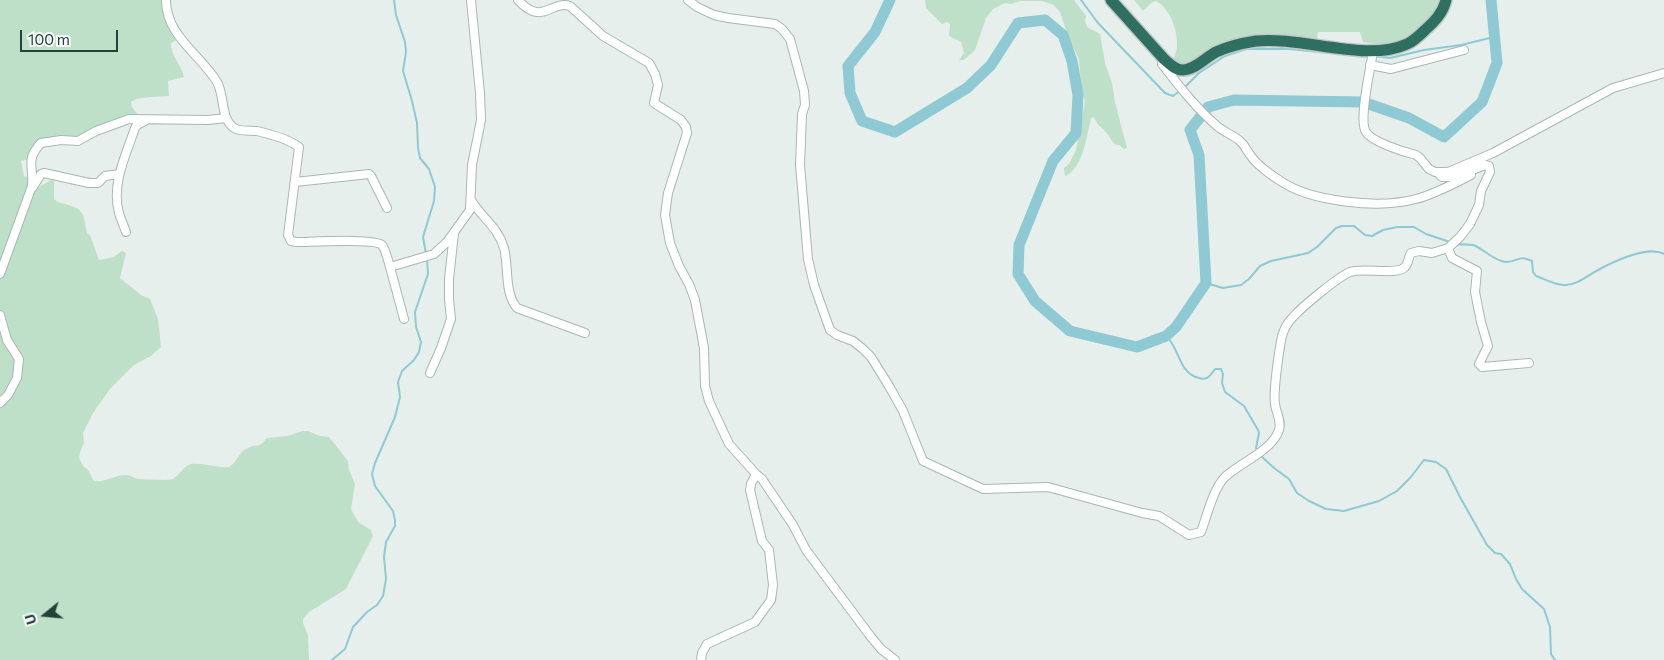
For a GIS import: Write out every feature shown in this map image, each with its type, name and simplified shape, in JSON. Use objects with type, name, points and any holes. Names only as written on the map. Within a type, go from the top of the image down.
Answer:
[{"type":"highway","points":[[1111,0],[1164,59],[1174,68],[1182,70],[1189,69],[1208,56],[1223,49],[1265,41],[1289,41],[1372,57],[1414,40],[1439,15],[1446,0]]},
{"type":"street","points":[[166,0],[167,14],[172,28],[218,84],[226,118],[235,128],[255,131],[299,146],[288,235],[291,241],[361,241],[379,243],[383,247],[390,267],[404,319]]},
{"type":"street","points":[[390,267],[430,256],[447,242],[470,210],[472,165],[481,120],[478,65],[471,0]]},
{"type":"street","points":[[518,0],[526,8],[534,12],[565,3],[603,36],[649,63],[658,85],[654,104],[681,120],[686,127],[688,133],[668,193],[665,214],[670,243],[695,300],[704,348],[704,379],[709,401],[729,444],[762,479],[793,525],[806,550],[871,637],[881,649],[895,660]]},
{"type":"street","points":[[688,0],[697,8],[714,15],[775,24],[790,39],[804,91],[800,165],[808,259],[814,285],[830,330],[863,348],[871,357],[904,411],[925,463],[992,490],[1048,487],[1159,516],[1186,534],[1192,535],[1201,532],[1216,490],[1224,478],[1276,437],[1280,426],[1275,404],[1275,389],[1282,337],[1292,318],[1349,272],[1357,270],[1394,271],[1403,269],[1407,264],[1409,254],[1413,252],[1419,251],[1432,254],[1448,248],[1470,224],[1479,205],[1481,191],[1490,172],[1489,166]]},
{"type":"street","points":[[1464,50],[1391,69],[1372,57],[1364,113],[1366,131],[1371,138],[1379,142],[1416,155],[1430,169],[1438,173],[1438,176],[1453,176],[1485,165],[1489,166]]},
{"type":"street","points":[[1164,59],[1162,64],[1180,88],[1218,127],[1238,140],[1245,146],[1251,156],[1279,180],[1294,189],[1329,200],[1383,203],[1415,200],[1489,166]]},
{"type":"street","points":[[1438,173],[1463,167],[1493,153],[1614,88],[1664,73]]},
{"type":"street","points":[[0,274],[31,188],[33,178],[31,159],[41,142],[78,141],[96,131],[129,119],[226,118]]},
{"type":"street","points":[[126,232],[118,206],[119,174],[135,128],[146,120]]},
{"type":"street","points":[[31,188],[36,184],[41,174],[44,173],[89,183],[98,183],[105,176],[119,174]]},
{"type":"street","points":[[295,182],[369,174],[388,208]]},
{"type":"street","points":[[470,198],[476,208],[498,231],[504,248],[510,299],[517,308],[585,333]]},
{"type":"street","points":[[430,373],[451,319],[449,279],[454,233]]},
{"type":"street","points":[[1448,248],[1452,258],[1477,271],[1476,298],[1488,346],[1479,364],[1480,366],[1530,363]]},
{"type":"street","points":[[0,315],[7,340],[19,359],[17,378],[8,395],[0,403]]},
{"type":"street","points":[[701,660],[708,643],[755,622],[771,600],[773,585],[769,566],[769,550],[762,541],[750,490],[756,474]]},
{"type":"green space","points":[[0,0],[165,0],[177,40],[171,43],[171,47],[184,77],[168,81],[169,96],[135,100],[131,102],[138,118],[83,138],[45,139],[29,159],[21,161],[24,176],[27,177],[28,182],[37,188],[51,180],[54,181],[54,199],[80,210],[85,221],[87,233],[90,235],[99,260],[114,257],[122,251],[126,253],[120,278],[141,295],[150,299],[158,319],[161,347],[151,356],[134,365],[110,389],[93,413],[83,433],[84,443],[79,458],[94,481],[102,481],[123,475],[130,475],[138,479],[171,480],[191,464],[229,467],[245,450],[259,445],[267,438],[288,436],[302,431],[329,437],[348,461],[349,470],[355,484],[351,509],[358,522],[371,530],[373,536],[346,589],[309,612],[303,619],[308,635],[309,660],[0,660]]},
{"type":"green space","points":[[925,0],[1074,0],[1086,16],[1087,27],[1100,34],[1105,63],[1112,83],[1127,148],[1124,149],[1116,145],[1094,117],[1091,118],[1080,159],[1071,172],[1065,176],[1064,168],[1069,164],[1076,150],[1085,102],[1081,85],[1079,59],[1069,39],[1060,12],[1054,5],[1042,1],[1020,1],[1011,4],[1005,3],[993,9],[986,18],[975,50],[964,60],[959,60],[964,53],[961,42],[949,36],[950,24],[947,22],[942,24],[926,8]]},
{"type":"green space","points":[[1134,0],[1444,0],[1444,7],[1417,34],[1391,46],[1363,42],[1360,32],[1318,32],[1317,39],[1259,38],[1191,65],[1174,65],[1177,40],[1169,14],[1156,1],[1143,11]]},
{"type":"waterway","points":[[394,0],[396,15],[405,42],[406,52],[403,71],[417,123],[420,158],[429,169],[435,187],[434,201],[423,237],[426,254]]},
{"type":"waterway","points":[[890,0],[875,32],[848,66],[850,93],[862,121],[895,132],[967,88],[991,65],[1018,23],[1045,20],[1063,35],[1072,61],[1078,95],[1076,133],[1053,161],[1019,245],[1018,274],[1035,301],[1070,331],[1137,347],[1166,336],[1176,327],[1206,283],[1199,155],[1190,130],[1208,107],[1234,100],[1363,102],[1409,118],[1444,137],[1482,102],[1497,63],[1491,0]]},
{"type":"waterway","points":[[1081,0],[1098,23],[1165,93],[1173,96],[1180,91]]},
{"type":"waterway","points":[[1374,56],[1390,58],[1494,37]]},
{"type":"waterway","points":[[1184,88],[1199,73],[1225,56],[1246,49],[1289,49],[1341,54]]},
{"type":"waterway","points":[[1206,283],[1223,288],[1241,285],[1260,266],[1271,261],[1308,253],[1317,247],[1336,228],[1342,226],[1354,226],[1365,235],[1372,236],[1383,230],[1397,227],[1414,227],[1426,234],[1450,242]]},
{"type":"waterway","points":[[1457,244],[1473,245],[1493,257],[1506,262],[1521,258],[1527,259],[1532,261],[1533,272],[1536,276],[1562,285],[1578,281],[1621,259],[1640,253],[1657,252],[1664,254]]},
{"type":"waterway","points":[[332,660],[345,649],[353,627],[367,612],[377,605],[383,596],[386,579],[384,557],[386,542],[395,526],[395,520],[393,511],[375,486],[372,474],[395,417],[400,397],[398,382],[402,371],[414,360],[419,352],[421,342],[416,327],[415,312],[428,274],[427,259]]},
{"type":"waterway","points":[[1166,336],[1171,341],[1183,366],[1192,375],[1205,379],[1215,369],[1221,369],[1225,392],[1244,406],[1258,430],[1256,448],[1259,452]]},
{"type":"waterway","points":[[1261,456],[1289,479],[1297,493],[1309,501],[1326,509],[1344,511],[1379,501],[1397,491],[1424,460],[1436,462],[1446,469],[1487,545],[1495,553],[1501,554],[1510,564],[1522,589],[1544,609],[1550,627],[1551,654],[1555,660]]}]
